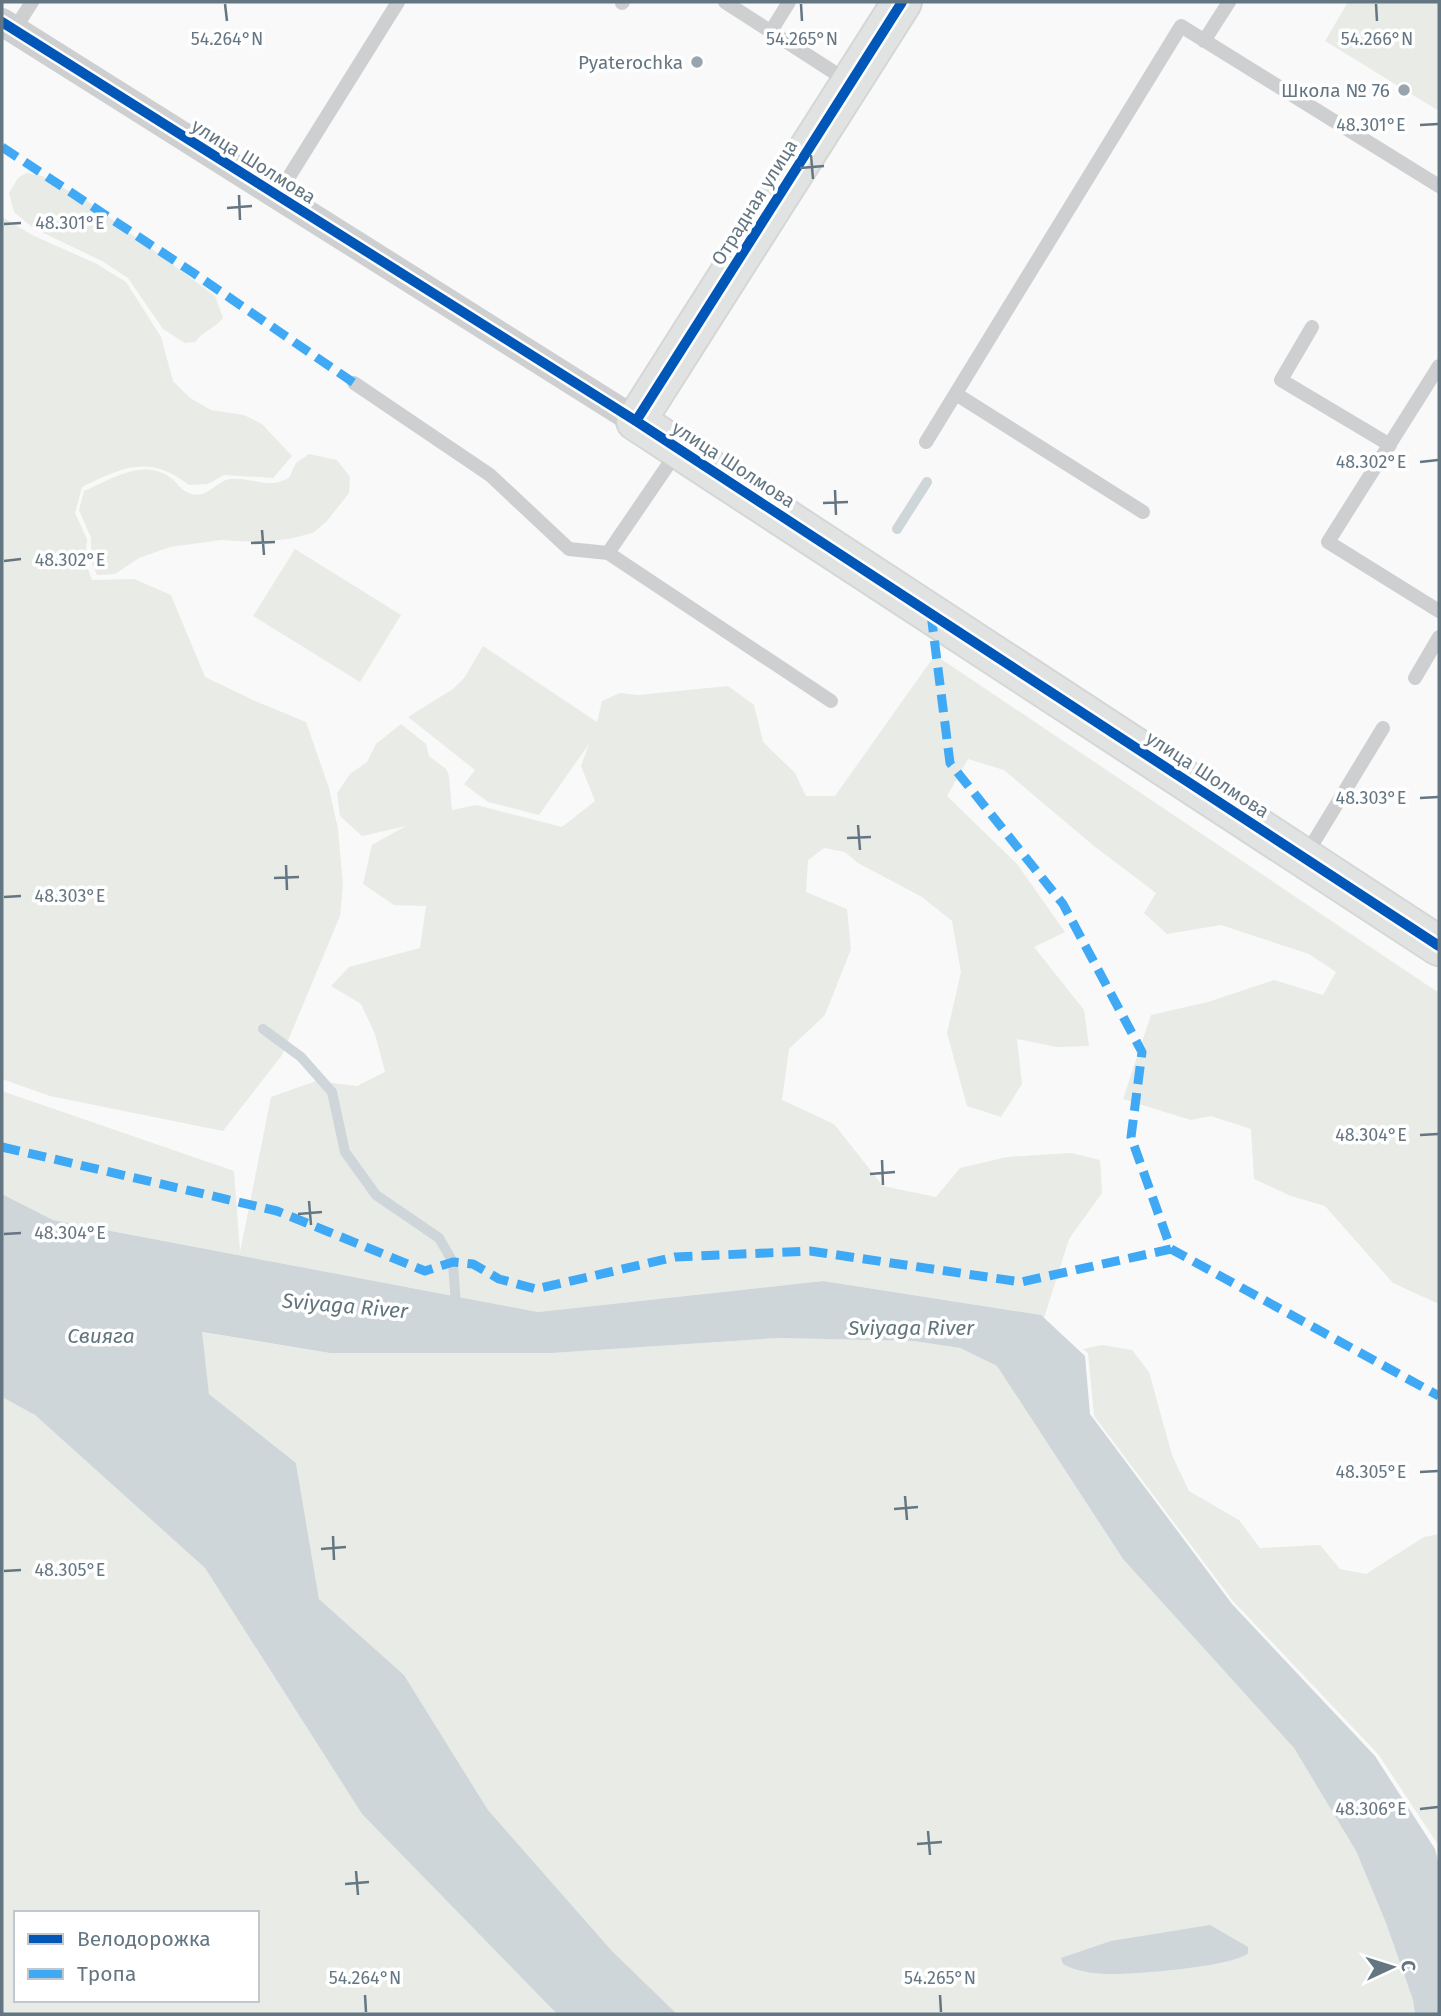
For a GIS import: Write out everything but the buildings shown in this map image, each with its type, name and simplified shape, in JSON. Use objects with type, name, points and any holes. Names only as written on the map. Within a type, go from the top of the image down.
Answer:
[{"type":"street","name":"Отрадная улица","points":[[636,421],[902,2]]},
{"type":"street","name":"улица Шолмова","points":[[8,26],[636,421],[1439,946]]},
{"type":"lane","points":[[8,26],[32,2]]},
{"type":"lane","points":[[277,196],[398,2]]},
{"type":"lane","points":[[725,2],[850,82]]},
{"type":"lane","points":[[771,31],[789,2]]},
{"type":"lane","points":[[1204,40],[1229,2]]},
{"type":"lane","points":[[926,442],[1181,26],[1439,186]]},
{"type":"lane","points":[[1312,327],[1281,380],[1390,445]]},
{"type":"lane","points":[[1439,366],[1328,542],[1439,611]]},
{"type":"lane","points":[[354,383],[490,475],[569,549],[608,553],[831,701]]},
{"type":"lane","points":[[956,394],[1143,512]]},
{"type":"lane","points":[[608,553],[679,449]]},
{"type":"lane","points":[[1415,678],[1439,636]]},
{"type":"lane","points":[[1304,858],[1384,728]]},
{"type":"shaded area","name":"Школа № 76","points":[[1348,2],[1439,2],[1439,111],[1325,41]]},
{"type":"shaded area","points":[[26,173],[42,176],[87,201],[215,296],[223,318],[195,342],[185,343],[163,329],[128,278],[102,261],[33,228],[14,212],[9,193],[18,178]]},
{"type":"shaded area","points":[[2,217],[32,235],[97,264],[126,282],[161,337],[173,381],[190,398],[211,410],[244,415],[262,424],[292,456],[273,478],[224,475],[208,484],[189,485],[161,469],[123,469],[82,487],[75,513],[87,539],[85,561],[92,580],[134,579],[171,595],[205,677],[306,722],[329,788],[338,829],[343,885],[340,916],[282,1055],[223,1131],[50,1096],[2,1079]]},
{"type":"shaded area","points":[[309,454],[337,460],[350,477],[349,493],[327,521],[313,533],[289,539],[255,542],[221,540],[170,547],[139,558],[115,574],[97,575],[91,560],[91,538],[79,510],[84,491],[138,470],[161,472],[185,491],[198,495],[230,479],[276,483],[289,478],[296,463]]},
{"type":"shaded area","points":[[295,549],[401,615],[360,682],[253,616]]},
{"type":"shaded area","points":[[483,646],[597,722],[602,701],[620,693],[638,695],[728,686],[754,705],[763,742],[795,773],[806,796],[835,796],[935,655],[1439,993],[1439,1304],[1393,1283],[1325,1206],[1291,1196],[1254,1179],[1251,1129],[1211,1116],[1191,1120],[1123,1099],[1151,1015],[1208,1002],[1274,980],[1323,995],[1336,972],[1309,954],[1221,925],[1167,934],[1144,913],[1156,893],[1094,846],[1004,770],[968,759],[947,796],[1017,864],[1065,932],[1034,947],[1084,1010],[1089,1046],[1057,1047],[1017,1039],[1022,1084],[1001,1117],[967,1106],[947,1033],[961,972],[952,921],[922,897],[858,863],[845,852],[824,848],[808,860],[806,892],[847,909],[851,949],[825,1015],[789,1049],[782,1100],[834,1124],[883,1186],[936,1197],[960,1168],[1007,1157],[1071,1153],[1100,1160],[1102,1193],[1069,1239],[1044,1318],[1041,1315],[823,1281],[538,1312],[53,1220],[2,1194],[2,1091],[234,1171],[240,1252],[271,1097],[316,1081],[357,1086],[385,1072],[375,1034],[361,1004],[331,986],[349,967],[420,948],[426,906],[394,905],[363,884],[372,845],[406,826],[362,836],[340,816],[337,793],[350,774],[367,762],[376,744],[401,724],[426,744],[429,756],[446,769],[452,810],[476,805],[562,827],[595,801],[581,766],[589,744],[539,815],[488,802],[464,784],[475,770],[408,717],[453,689],[465,677]]},
{"type":"shaded area","points":[[201,1332],[330,1353],[552,1353],[778,1338],[914,1341],[960,1348],[997,1366],[1123,1559],[1294,1748],[1356,1851],[1386,1923],[1413,2000],[1415,2014],[677,2014],[612,1951],[488,1810],[404,1675],[319,1599],[296,1463],[209,1394]]},
{"type":"shaded area","points":[[1102,1345],[1132,1350],[1149,1372],[1172,1455],[1189,1491],[1239,1520],[1260,1548],[1320,1545],[1340,1569],[1366,1574],[1424,1537],[1439,1534],[1439,1846],[1378,1754],[1233,1601],[1094,1416],[1088,1353],[1083,1349]]},
{"type":"shaded area","points":[[2,1397],[35,1415],[205,1568],[362,1814],[557,2014],[2,2014]]},
{"type":"water","name":"Свияга","points":[[2,1194],[53,1220],[538,1312],[823,1281],[1041,1315],[1085,1356],[1090,1414],[1232,1604],[1375,1756],[1435,1849],[1439,1865],[1439,2014],[1415,2014],[1413,2000],[1386,1923],[1356,1851],[1294,1748],[1123,1559],[997,1366],[960,1348],[914,1341],[778,1338],[552,1353],[330,1353],[202,1332],[209,1394],[296,1463],[319,1599],[404,1675],[488,1810],[612,1951],[677,2014],[557,2014],[362,1814],[205,1568],[35,1415],[2,1397]]},
{"type":"water","points":[[1210,1925],[1248,1947],[1248,1953],[1239,1958],[1203,1966],[1117,1974],[1078,1970],[1063,1964],[1061,1958],[1111,1941]]},
{"type":"waterway","points":[[897,529],[927,482]]},
{"type":"waterway","points":[[263,1029],[301,1057],[332,1092],[345,1152],[376,1195],[439,1238],[453,1262],[456,1307]]},
{"type":"marked path","points":[[2,147],[354,383]]},
{"type":"marked path","points":[[931,614],[950,763],[1063,904],[1142,1052],[1131,1137],[1171,1249],[1439,1396]]},
{"type":"marked path","points":[[2,1147],[277,1211],[425,1271],[453,1262],[473,1264],[499,1279],[536,1289],[675,1257],[810,1251],[1021,1282],[1171,1249]]},
{"type":"cycle path","points":[[636,421],[902,2]]},
{"type":"cycle path","points":[[2,22],[636,421],[1439,946]]},
{"type":"place","name":"Pyaterochka","points":[[697,62]]},
{"type":"place","name":"Школа № 76","points":[[1404,90]]},
{"type":"water label","name":"Sviyaga River","points":[[345,1306]]},
{"type":"water label","name":"Sviyaga River","points":[[911,1328]]}]
